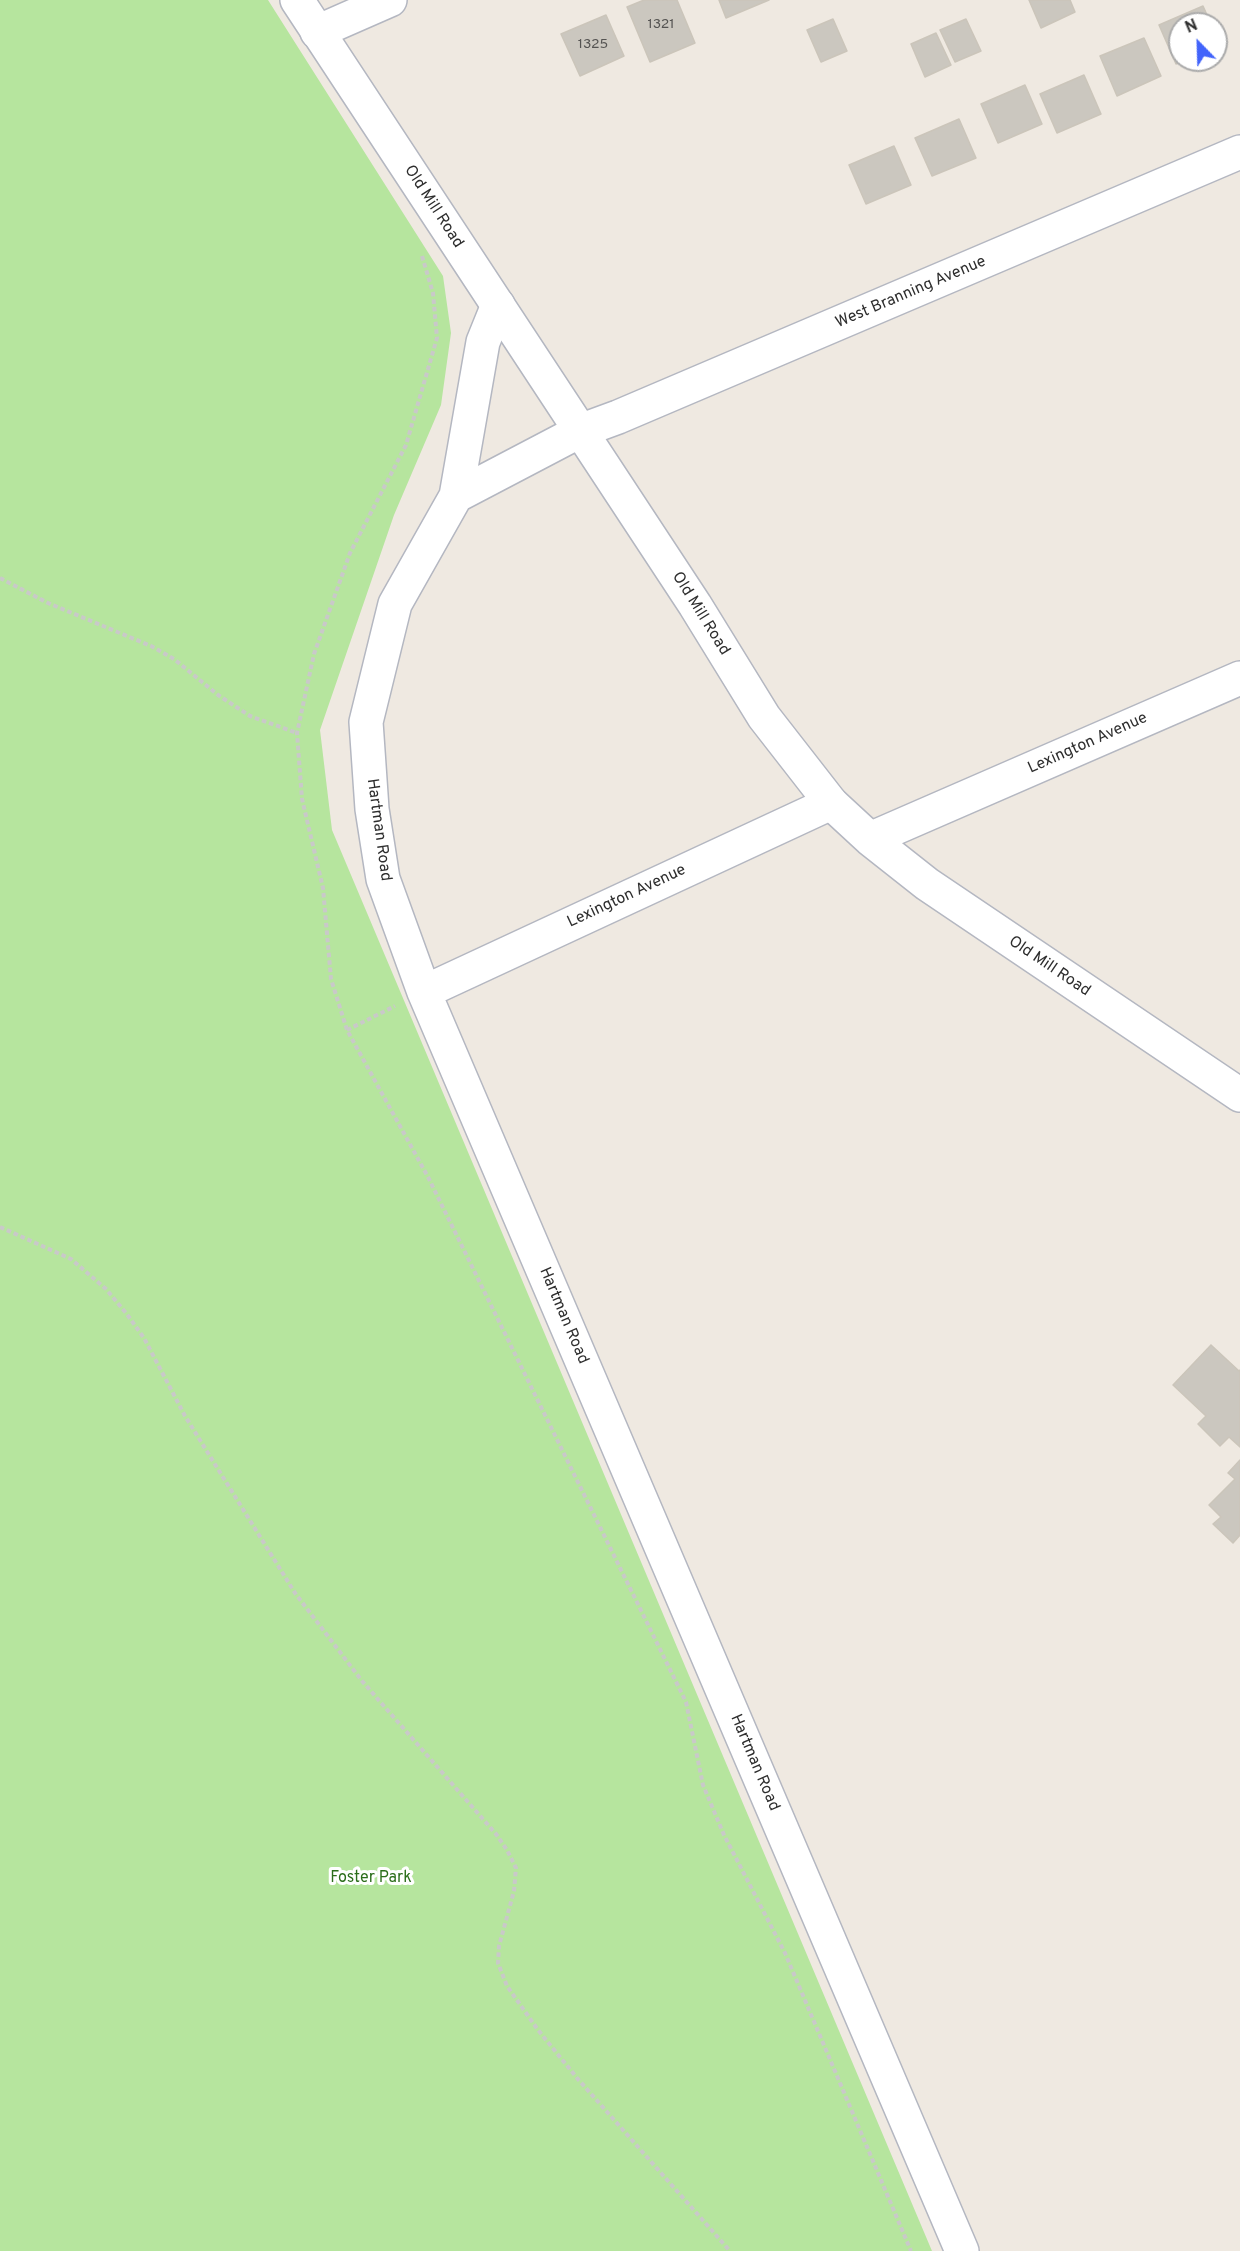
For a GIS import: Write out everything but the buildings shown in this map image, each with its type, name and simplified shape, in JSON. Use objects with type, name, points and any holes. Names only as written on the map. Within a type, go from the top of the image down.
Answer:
[{"type":"street","name":"Old Mill Road","points":[[297,0],[695,605],[764,717],[831,803],[870,839],[946,898],[1240,1095]]},
{"type":"street","points":[[317,32],[390,0]]},
{"type":"street","name":"West Branning Avenue","points":[[580,431],[618,417],[1240,152]]},
{"type":"street","points":[[456,496],[483,342],[498,305]]},
{"type":"street","points":[[456,496],[580,431]]},
{"type":"street","name":"Hartman Road","points":[[456,496],[396,604],[366,722],[372,809],[383,879],[424,992],[962,2251]]},
{"type":"street","name":"Lexington Avenue","points":[[870,839],[1240,678]]},
{"type":"street","name":"Lexington Avenue","points":[[424,992],[831,803]]},
{"type":"path","points":[[0,578],[48,603],[151,646],[174,659],[218,695],[250,716],[297,733]]},
{"type":"path","points":[[347,1030],[424,992]]},
{"type":"path","points":[[0,1227],[71,1259],[106,1289],[126,1312],[144,1338],[185,1416],[295,1593],[362,1681],[496,1834],[507,1850],[516,1868],[514,1891],[499,1946],[498,1963],[507,1986],[538,2031],[730,2251]]},
{"type":"green space","name":"Foster Park","points":[[0,0],[268,0],[443,276],[451,333],[441,405],[394,515],[320,730],[332,830],[932,2251],[0,2251]]}]
